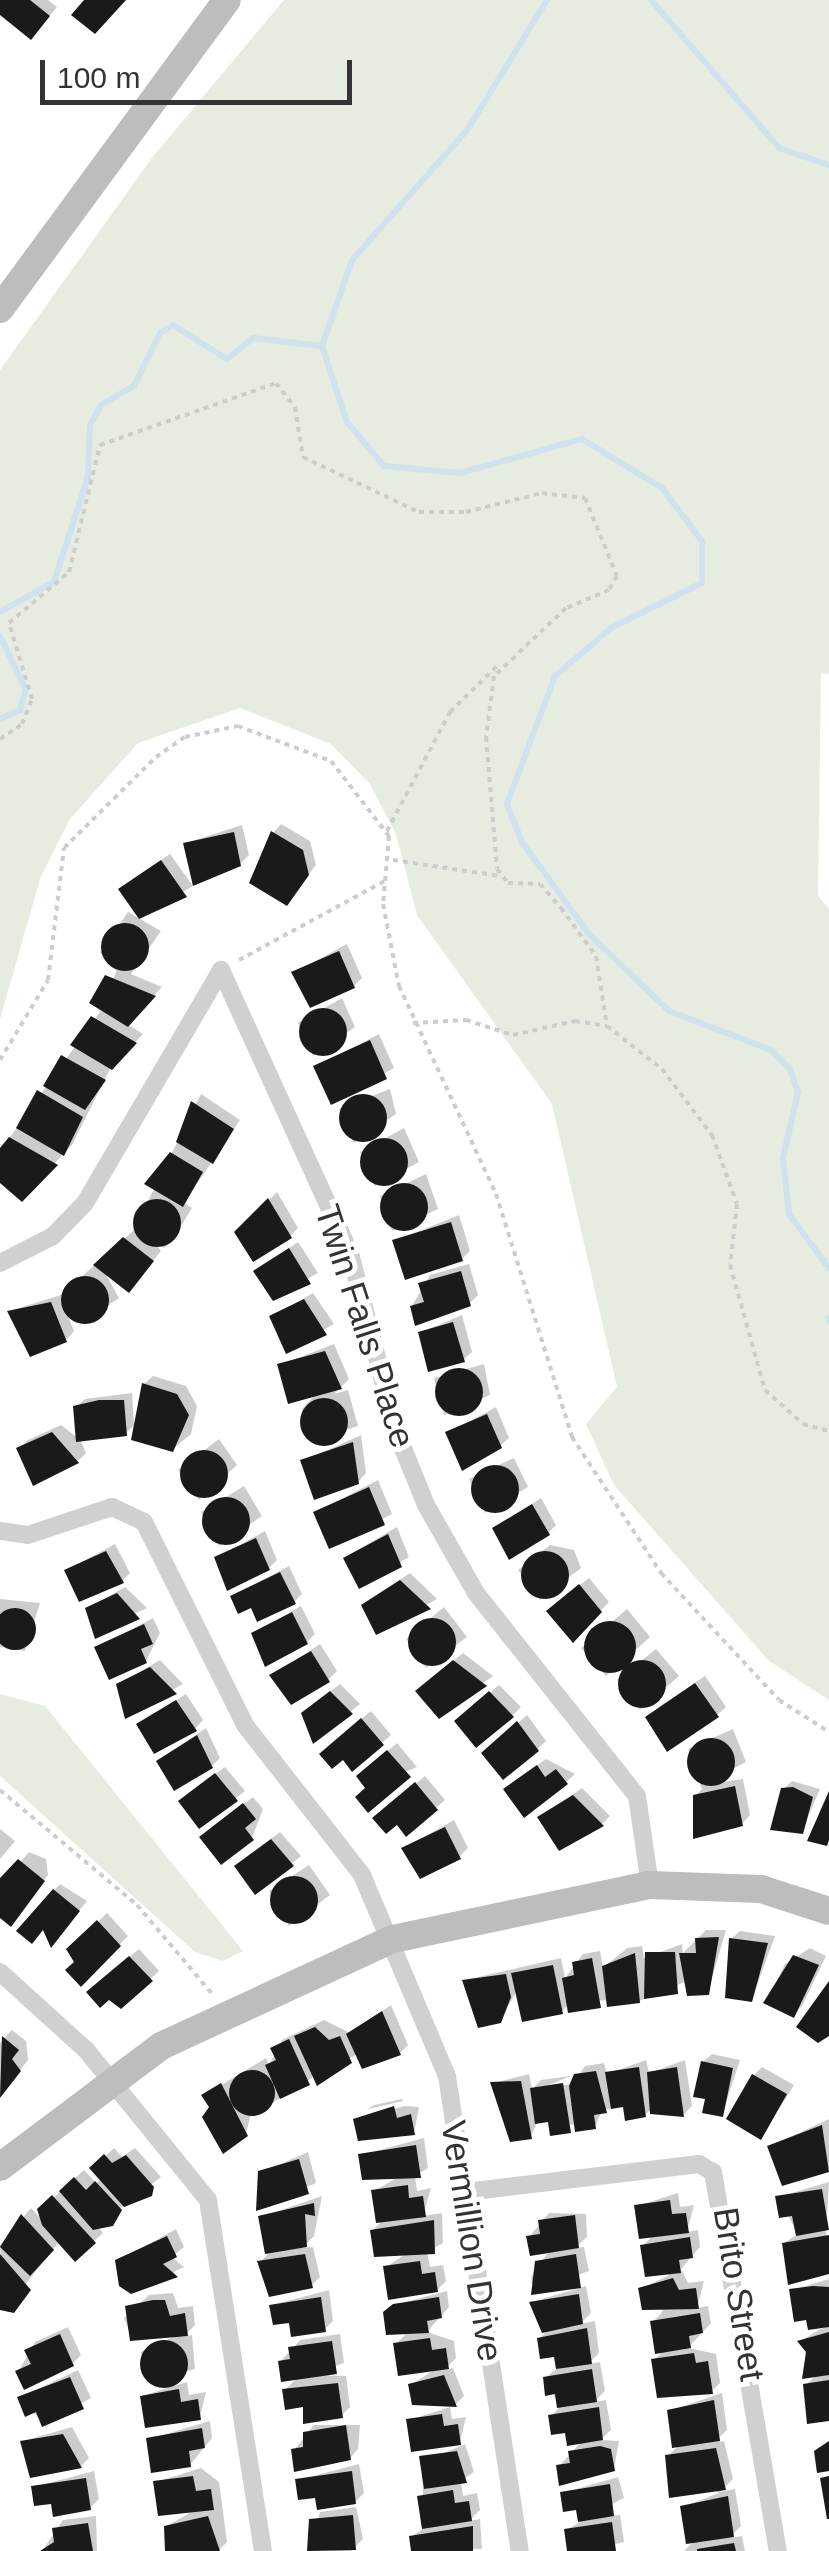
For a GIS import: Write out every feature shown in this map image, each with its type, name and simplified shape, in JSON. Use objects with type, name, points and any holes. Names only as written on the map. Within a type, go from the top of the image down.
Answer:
[{"type":"street","points":[[0,309],[227,0]]},
{"type":"street","points":[[0,1263],[53,1236],[85,1204],[221,970]]},
{"type":"street","name":"Twin Falls Place","points":[[221,970],[350,1254],[396,1431],[426,1505],[476,1592],[637,1796],[650,1885]]},
{"type":"street","points":[[0,1531],[28,1535],[112,1506],[144,1522],[245,1726],[354,1864],[393,1940]]},
{"type":"street","points":[[0,2166],[110,2076],[223,2013],[393,1940],[650,1885],[761,1889],[829,1911]]},
{"type":"street","name":"Vermillion Drive","points":[[393,1940],[447,2076],[520,2551]]},
{"type":"street","points":[[0,1972],[110,2076],[208,2200],[263,2551]]},
{"type":"street","name":"Brito Street","points":[[465,2192],[699,2164],[714,2172],[778,2551]]},
{"type":"path","points":[[0,739],[22,724],[32,699],[8,624],[69,572],[100,444],[208,410],[262,382],[276,383],[295,407],[303,457],[419,512],[466,512],[542,493],[591,503],[615,585],[566,608],[499,664],[450,712],[388,831]]},
{"type":"path","points":[[499,664],[486,737],[490,824],[504,877]]},
{"type":"path","points":[[0,1060],[48,980],[64,848],[176,741],[238,726],[284,750],[319,754],[388,831],[393,860],[383,904],[412,1023],[496,1194],[572,1437],[680,1596],[779,1700],[829,1732]]},
{"type":"path","points":[[393,860],[540,884],[596,956],[607,1026]]},
{"type":"path","points":[[221,970],[344,895],[388,879]]},
{"type":"path","points":[[412,1023],[466,1020],[512,1036],[576,1021],[607,1026],[662,1069],[722,1153],[737,1204],[730,1265],[765,1390],[785,1413],[829,1431]]},
{"type":"path","points":[[0,1790],[176,1942],[223,2013]]},
{"type":"shaded area","points":[[284,0],[829,0],[829,674],[821,673],[818,896],[829,909],[829,1700],[769,1661],[614,1485],[586,1424],[617,1387],[552,1104],[417,915],[396,834],[370,784],[331,744],[240,708],[138,743],[70,819],[41,876],[0,1019],[0,370],[151,159]]},
{"type":"shaded area","points":[[0,1694],[45,1706],[243,1951],[223,1961],[195,1952],[0,1776]]},
{"type":"building","points":[[0,0],[30,0],[50,16],[31,40],[0,15]]},
{"type":"building","points":[[84,0],[126,0],[95,34],[71,15]]},
{"type":"building","points":[[271,831],[303,850],[309,875],[287,906],[249,883]]},
{"type":"building","points":[[234,832],[241,866],[193,886],[183,843]]},
{"type":"building","points":[[161,860],[187,897],[139,919],[118,889]]},
{"type":"building","points":[[125,923],[142,930],[149,947],[142,964],[125,971],[108,964],[101,947],[108,930]]},
{"type":"building","points":[[339,951],[355,988],[310,1008],[291,972]]},
{"type":"building","points":[[105,975],[156,996],[128,1027],[89,1003]]},
{"type":"building","points":[[323,1008],[340,1015],[347,1032],[340,1049],[323,1056],[306,1049],[299,1032],[306,1015]]},
{"type":"building","points":[[91,1016],[137,1043],[112,1070],[70,1045]]},
{"type":"building","points":[[370,1040],[387,1079],[331,1105],[313,1066]]},
{"type":"building","points":[[61,1055],[106,1080],[85,1110],[43,1086]]},
{"type":"building","points":[[37,1090],[83,1117],[64,1156],[16,1128]]},
{"type":"building","points":[[363,1094],[380,1101],[387,1118],[380,1135],[363,1142],[346,1135],[339,1118],[346,1101]]},
{"type":"building","points":[[191,1101],[234,1129],[213,1164],[176,1142]]},
{"type":"building","points":[[9,1137],[58,1165],[22,1202],[0,1183],[0,1148]]},
{"type":"building","points":[[384,1138],[401,1145],[408,1162],[401,1179],[384,1186],[367,1179],[360,1162],[367,1145]]},
{"type":"building","points":[[170,1152],[203,1172],[183,1207],[144,1184]]},
{"type":"building","points":[[404,1183],[421,1190],[428,1207],[421,1224],[404,1231],[387,1224],[380,1207],[387,1190]]},
{"type":"building","points":[[268,1198],[292,1238],[253,1262],[234,1232]]},
{"type":"building","points":[[157,1199],[174,1206],[181,1223],[174,1240],[157,1247],[140,1240],[133,1223],[140,1206]]},
{"type":"building","points":[[451,1222],[463,1261],[405,1280],[392,1240]]},
{"type":"building","points":[[123,1237],[154,1261],[129,1293],[93,1265]]},
{"type":"building","points":[[289,1248],[311,1284],[273,1301],[253,1271]]},
{"type":"building","points":[[461,1271],[471,1306],[415,1326],[410,1306],[424,1302],[418,1283]]},
{"type":"building","points":[[85,1276],[102,1283],[109,1300],[102,1317],[85,1324],[68,1317],[61,1300],[68,1283]]},
{"type":"building","points":[[304,1299],[327,1335],[286,1354],[269,1316]]},
{"type":"building","points":[[51,1302],[67,1342],[30,1357],[7,1311]]},
{"type":"building","points":[[453,1322],[465,1362],[428,1372],[418,1332]]},
{"type":"building","points":[[325,1351],[342,1389],[288,1404],[277,1364]]},
{"type":"building","points":[[459,1368],[476,1375],[483,1392],[476,1409],[459,1416],[442,1409],[435,1392],[442,1375]]},
{"type":"building","points":[[142,1383],[177,1394],[189,1415],[173,1452],[131,1440]]},
{"type":"building","points":[[324,1398],[341,1405],[348,1422],[341,1439],[324,1446],[307,1439],[300,1422],[307,1405]]},
{"type":"building","points":[[124,1400],[127,1436],[76,1442],[73,1406]]},
{"type":"building","points":[[487,1414],[502,1448],[462,1471],[445,1432]]},
{"type":"building","points":[[52,1432],[79,1463],[33,1486],[16,1448]]},
{"type":"building","points":[[353,1442],[359,1484],[314,1500],[300,1460]]},
{"type":"building","points":[[204,1450],[221,1457],[228,1474],[221,1491],[204,1498],[187,1491],[180,1474],[187,1457]]},
{"type":"building","points":[[495,1465],[512,1472],[519,1489],[512,1506],[495,1513],[478,1506],[471,1489],[478,1472]]},
{"type":"building","points":[[369,1487],[385,1525],[329,1549],[313,1512]]},
{"type":"building","points":[[226,1497],[243,1504],[250,1521],[243,1538],[226,1545],[209,1538],[202,1521],[209,1504]]},
{"type":"building","points":[[532,1504],[550,1535],[509,1560],[492,1528]]},
{"type":"building","points":[[388,1534],[402,1567],[359,1589],[343,1558]]},
{"type":"building","points":[[256,1538],[270,1570],[227,1591],[214,1557]]},
{"type":"building","points":[[106,1551],[124,1583],[79,1602],[64,1570]]},
{"type":"building","points":[[545,1551],[562,1558],[569,1575],[562,1592],[545,1599],[528,1592],[521,1575],[528,1558]]},
{"type":"building","points":[[280,1572],[296,1604],[257,1622],[251,1608],[238,1614],[230,1596]]},
{"type":"building","points":[[400,1580],[431,1609],[376,1635],[361,1605]]},
{"type":"building","points":[[579,1584],[602,1612],[573,1643],[546,1611]]},
{"type":"building","points":[[117,1593],[140,1619],[95,1639],[85,1608]]},
{"type":"building","points":[[15,1608],[30,1614],[36,1629],[30,1644],[15,1650],[0,1644],[-6,1629],[0,1614]]},
{"type":"building","points":[[292,1612],[308,1644],[265,1667],[251,1633]]},
{"type":"building","points":[[432,1618],[449,1625],[456,1642],[449,1659],[432,1666],[415,1659],[408,1642],[415,1625]]},
{"type":"building","points":[[610,1621],[629,1628],[636,1647],[629,1666],[610,1673],[591,1666],[584,1647],[591,1628]]},
{"type":"building","points":[[144,1624],[153,1644],[141,1649],[147,1663],[109,1680],[94,1647]]},
{"type":"building","points":[[311,1651],[330,1682],[291,1705],[269,1675]]},
{"type":"building","points":[[453,1660],[487,1686],[439,1719],[415,1691]]},
{"type":"building","points":[[642,1660],[659,1667],[666,1684],[659,1701],[642,1708],[625,1701],[618,1684],[625,1667]]},
{"type":"building","points":[[150,1667],[177,1694],[125,1719],[116,1684]]},
{"type":"building","points":[[695,1683],[719,1717],[667,1752],[645,1717]]},
{"type":"building","points":[[330,1691],[353,1714],[313,1744],[301,1713]]},
{"type":"building","points":[[489,1691],[514,1717],[476,1748],[454,1721]]},
{"type":"building","points":[[176,1700],[197,1731],[154,1754],[136,1724]]},
{"type":"building","points":[[361,1718],[384,1745],[352,1772],[343,1760],[332,1769],[319,1754]]},
{"type":"building","points":[[517,1721],[539,1751],[503,1780],[481,1753]]},
{"type":"building","points":[[197,1735],[213,1768],[174,1791],[156,1761]]},
{"type":"building","points":[[711,1738],[728,1745],[735,1762],[728,1779],[711,1786],[694,1779],[687,1762],[694,1745]]},
{"type":"building","points":[[387,1750],[411,1777],[368,1813],[355,1797],[365,1788],[356,1776]]},
{"type":"building","points":[[537,1765],[545,1777],[556,1769],[568,1784],[524,1818],[503,1789]]},
{"type":"building","points":[[215,1773],[238,1801],[199,1829],[178,1801]]},
{"type":"building","points":[[415,1782],[438,1810],[406,1837],[397,1825],[386,1834],[372,1818]]},
{"type":"building","points":[[735,1786],[743,1826],[693,1839],[693,1795]]},
{"type":"building","points":[[793,1787],[813,1797],[803,1834],[770,1830],[781,1788]]},
{"type":"building","points":[[829,1791],[829,1840],[827,1846],[807,1841]]},
{"type":"building","points":[[573,1795],[604,1826],[559,1851],[537,1817]]},
{"type":"building","points":[[243,1803],[256,1819],[245,1828],[254,1840],[221,1865],[199,1837]]},
{"type":"building","points":[[445,1827],[461,1859],[420,1879],[401,1848]]},
{"type":"building","points":[[271,1839],[294,1866],[255,1895],[234,1866]]},
{"type":"building","points":[[18,1859],[45,1881],[11,1927],[0,1918],[0,1878]]},
{"type":"building","points":[[294,1876],[311,1883],[318,1900],[311,1917],[294,1924],[277,1917],[270,1900],[277,1883]]},
{"type":"building","points":[[53,1889],[80,1911],[51,1948],[43,1930],[32,1944],[16,1931]]},
{"type":"building","points":[[97,1920],[121,1946],[81,1987],[65,1970],[74,1962],[66,1949]]},
{"type":"building","points":[[719,1937],[709,1995],[687,1996],[679,1953],[696,1953],[695,1938]]},
{"type":"building","points":[[729,1938],[768,1943],[752,2002],[725,1998]]},
{"type":"building","points":[[645,1952],[675,1952],[678,1994],[644,1999]]},
{"type":"building","points":[[635,1953],[640,2003],[607,2007],[602,1966]]},
{"type":"building","points":[[793,1955],[819,1965],[794,2018],[763,2003]]},
{"type":"building","points":[[129,1956],[153,1981],[121,2009],[109,2000],[100,2008],[86,1992]]},
{"type":"building","points":[[592,1958],[601,2008],[568,2013],[562,1978],[574,1975],[572,1962]]},
{"type":"building","points":[[553,1965],[563,2014],[522,2022],[511,1973]]},
{"type":"building","points":[[506,1974],[511,1997],[501,2023],[478,2028],[462,1980]]},
{"type":"building","points":[[829,1981],[829,2036],[818,2043],[796,2027]]},
{"type":"building","points":[[382,2011],[401,2055],[362,2069],[346,2034]]},
{"type":"building","points":[[315,2027],[329,2040],[340,2036],[352,2063],[317,2086],[294,2036]]},
{"type":"building","points":[[2,2036],[19,2050],[12,2059],[21,2071],[0,2098]]},
{"type":"building","points":[[289,2039],[310,2085],[280,2099],[265,2065],[276,2060],[270,2048]]},
{"type":"building","points":[[701,2061],[733,2068],[723,2117],[702,2113],[705,2099],[693,2097]]},
{"type":"building","points":[[639,2067],[646,2117],[625,2121],[623,2107],[611,2109],[605,2072]]},
{"type":"building","points":[[677,2067],[684,2117],[650,2114],[647,2072]]},
{"type":"building","points":[[252,2070],[268,2077],[275,2093],[268,2109],[252,2116],[236,2109],[229,2093],[236,2077]]},
{"type":"building","points":[[596,2071],[607,2113],[594,2115],[596,2129],[575,2132],[569,2086],[574,2074]]},
{"type":"building","points":[[752,2074],[787,2094],[761,2140],[726,2119]]},
{"type":"building","points":[[521,2081],[532,2139],[510,2142],[490,2082]]},
{"type":"building","points":[[221,2083],[248,2136],[223,2154],[202,2117],[209,2107],[201,2095]]},
{"type":"building","points":[[563,2083],[571,2133],[550,2136],[548,2122],[535,2124],[530,2088]]},
{"type":"building","points":[[394,2106],[397,2118],[411,2114],[415,2135],[358,2141],[353,2119]]},
{"type":"building","points":[[822,2125],[829,2172],[782,2186],[767,2146]]},
{"type":"building","points":[[416,2145],[421,2178],[362,2180],[358,2154]]},
{"type":"building","points":[[104,2154],[112,2163],[126,2155],[154,2187],[152,2196],[124,2207],[89,2168]]},
{"type":"building","points":[[299,2159],[309,2194],[256,2211],[258,2171]]},
{"type":"building","points":[[74,2177],[86,2190],[95,2181],[122,2210],[113,2226],[93,2230],[59,2191]]},
{"type":"building","points":[[408,2185],[409,2198],[423,2196],[426,2217],[376,2223],[371,2190]]},
{"type":"building","points":[[822,2189],[829,2230],[796,2236],[792,2216],[779,2218],[775,2196]]},
{"type":"building","points":[[52,2195],[96,2243],[75,2262],[42,2225],[37,2209]]},
{"type":"building","points":[[670,2200],[672,2214],[686,2213],[689,2233],[639,2239],[634,2205]]},
{"type":"building","points":[[314,2203],[315,2216],[305,2214],[307,2247],[265,2254],[258,2216]]},
{"type":"building","points":[[21,2214],[54,2250],[30,2276],[0,2247]]},
{"type":"building","points":[[575,2215],[579,2248],[530,2256],[526,2236],[540,2234],[538,2220]]},
{"type":"building","points":[[434,2220],[435,2254],[374,2257],[370,2230]]},
{"type":"building","points":[[829,2235],[829,2274],[788,2285],[782,2243]]},
{"type":"building","points":[[167,2236],[177,2257],[163,2264],[178,2277],[131,2294],[119,2286],[115,2260]]},
{"type":"building","points":[[690,2237],[693,2258],[679,2260],[681,2273],[645,2277],[640,2245]]},
{"type":"building","points":[[0,2254],[31,2290],[14,2313],[0,2310]]},
{"type":"building","points":[[305,2254],[313,2288],[269,2297],[257,2261]]},
{"type":"building","points":[[576,2254],[581,2288],[531,2295],[535,2261]]},
{"type":"building","points":[[420,2261],[422,2274],[435,2272],[438,2292],[388,2300],[383,2266]]},
{"type":"building","points":[[673,2278],[679,2290],[696,2288],[699,2309],[642,2310],[638,2288]]},
{"type":"building","points":[[829,2287],[829,2327],[808,2330],[806,2320],[794,2322],[789,2289]]},
{"type":"building","points":[[579,2294],[583,2324],[542,2333],[529,2302]]},
{"type":"building","points":[[321,2297],[326,2332],[291,2337],[289,2323],[273,2325],[269,2305]]},
{"type":"building","points":[[439,2297],[442,2318],[427,2321],[429,2333],[386,2335],[383,2312],[393,2304]]},
{"type":"building","points":[[165,2300],[170,2316],[185,2313],[188,2336],[130,2341],[125,2306]]},
{"type":"building","points":[[700,2313],[703,2333],[689,2336],[691,2348],[655,2354],[650,2321]]},
{"type":"building","points":[[587,2328],[592,2364],[556,2369],[554,2357],[540,2359],[537,2338]]},
{"type":"building","points":[[829,2332],[829,2375],[802,2379],[806,2352],[797,2341]]},
{"type":"building","points":[[60,2334],[74,2366],[24,2390],[15,2371],[31,2364],[24,2350]]},
{"type":"building","points":[[430,2338],[432,2350],[446,2348],[449,2369],[398,2376],[393,2343]]},
{"type":"building","points":[[164,2340],[181,2347],[188,2364],[181,2381],[164,2388],[147,2381],[140,2364],[147,2347]]},
{"type":"building","points":[[332,2341],[337,2374],[281,2382],[278,2361],[290,2359],[288,2347]]},
{"type":"building","points":[[694,2353],[696,2363],[708,2361],[713,2394],[657,2398],[651,2359]]},
{"type":"building","points":[[592,2369],[597,2402],[557,2408],[555,2394],[545,2396],[543,2377]]},
{"type":"building","points":[[444,2375],[457,2407],[412,2405],[408,2384]]},
{"type":"building","points":[[70,2377],[84,2409],[42,2427],[36,2412],[25,2417],[17,2397]]},
{"type":"building","points":[[829,2380],[829,2421],[807,2424],[803,2384]]},
{"type":"building","points":[[338,2383],[343,2418],[303,2424],[303,2407],[285,2410],[282,2389]]},
{"type":"building","points":[[179,2389],[181,2402],[198,2399],[201,2420],[145,2428],[140,2396]]},
{"type":"building","points":[[714,2400],[720,2441],[672,2448],[667,2410]]},
{"type":"building","points":[[599,2407],[603,2440],[567,2446],[565,2433],[551,2435],[548,2415]]},
{"type":"building","points":[[442,2414],[444,2426],[458,2424],[461,2445],[411,2452],[406,2419]]},
{"type":"building","points":[[346,2425],[351,2460],[294,2472],[291,2449],[303,2447],[303,2432]]},
{"type":"building","points":[[202,2428],[205,2448],[189,2451],[191,2467],[151,2473],[146,2438]]},
{"type":"building","points":[[63,2434],[82,2468],[30,2478],[20,2441]]},
{"type":"building","points":[[829,2441],[829,2471],[817,2473],[814,2451]]},
{"type":"building","points":[[600,2446],[611,2449],[615,2471],[559,2486],[556,2465],[570,2463],[568,2451]]},
{"type":"building","points":[[716,2448],[726,2490],[669,2498],[665,2455]]},
{"type":"building","points":[[457,2451],[467,2483],[424,2489],[419,2456]]},
{"type":"building","points":[[352,2471],[356,2504],[317,2510],[315,2498],[298,2500],[295,2479]]},
{"type":"building","points":[[193,2476],[196,2491],[211,2489],[214,2510],[158,2516],[153,2481]]},
{"type":"building","points":[[829,2476],[829,2519],[827,2519],[820,2478]]},
{"type":"building","points":[[86,2478],[91,2510],[53,2517],[51,2504],[34,2506],[31,2486]]},
{"type":"building","points":[[610,2484],[614,2516],[578,2522],[576,2510],[563,2512],[560,2492]]},
{"type":"building","points":[[453,2490],[455,2503],[469,2501],[472,2521],[422,2529],[417,2496]]},
{"type":"building","points":[[728,2496],[734,2537],[686,2544],[680,2506]]},
{"type":"building","points":[[353,2515],[356,2550],[307,2551],[309,2519]]},
{"type":"building","points":[[208,2516],[220,2551],[165,2551],[164,2526]]},
{"type":"building","points":[[612,2522],[616,2551],[567,2551],[564,2529]]},
{"type":"building","points":[[88,2523],[93,2551],[40,2551],[54,2542],[52,2528]]},
{"type":"building","points":[[473,2526],[473,2551],[411,2551],[409,2536]]},
{"type":"building","points":[[734,2543],[736,2551],[697,2551],[697,2549]]},
{"type":"waterway","points":[[547,0],[468,129],[352,260],[322,346],[347,422],[384,466],[460,473],[582,439],[662,488],[702,541],[702,583],[611,628],[555,676],[507,804],[522,842],[588,933],[669,1011],[771,1050],[790,1069],[798,1092],[783,1158],[789,1214],[829,1268]]},
{"type":"waterway","points":[[651,0],[779,148],[829,165]]},
{"type":"waterway","points":[[0,612],[54,582],[88,477],[90,425],[101,405],[134,386],[160,333],[173,325],[227,359],[253,338],[322,346]]},
{"type":"waterway","points":[[0,636],[26,690],[20,710],[0,719]]}]
